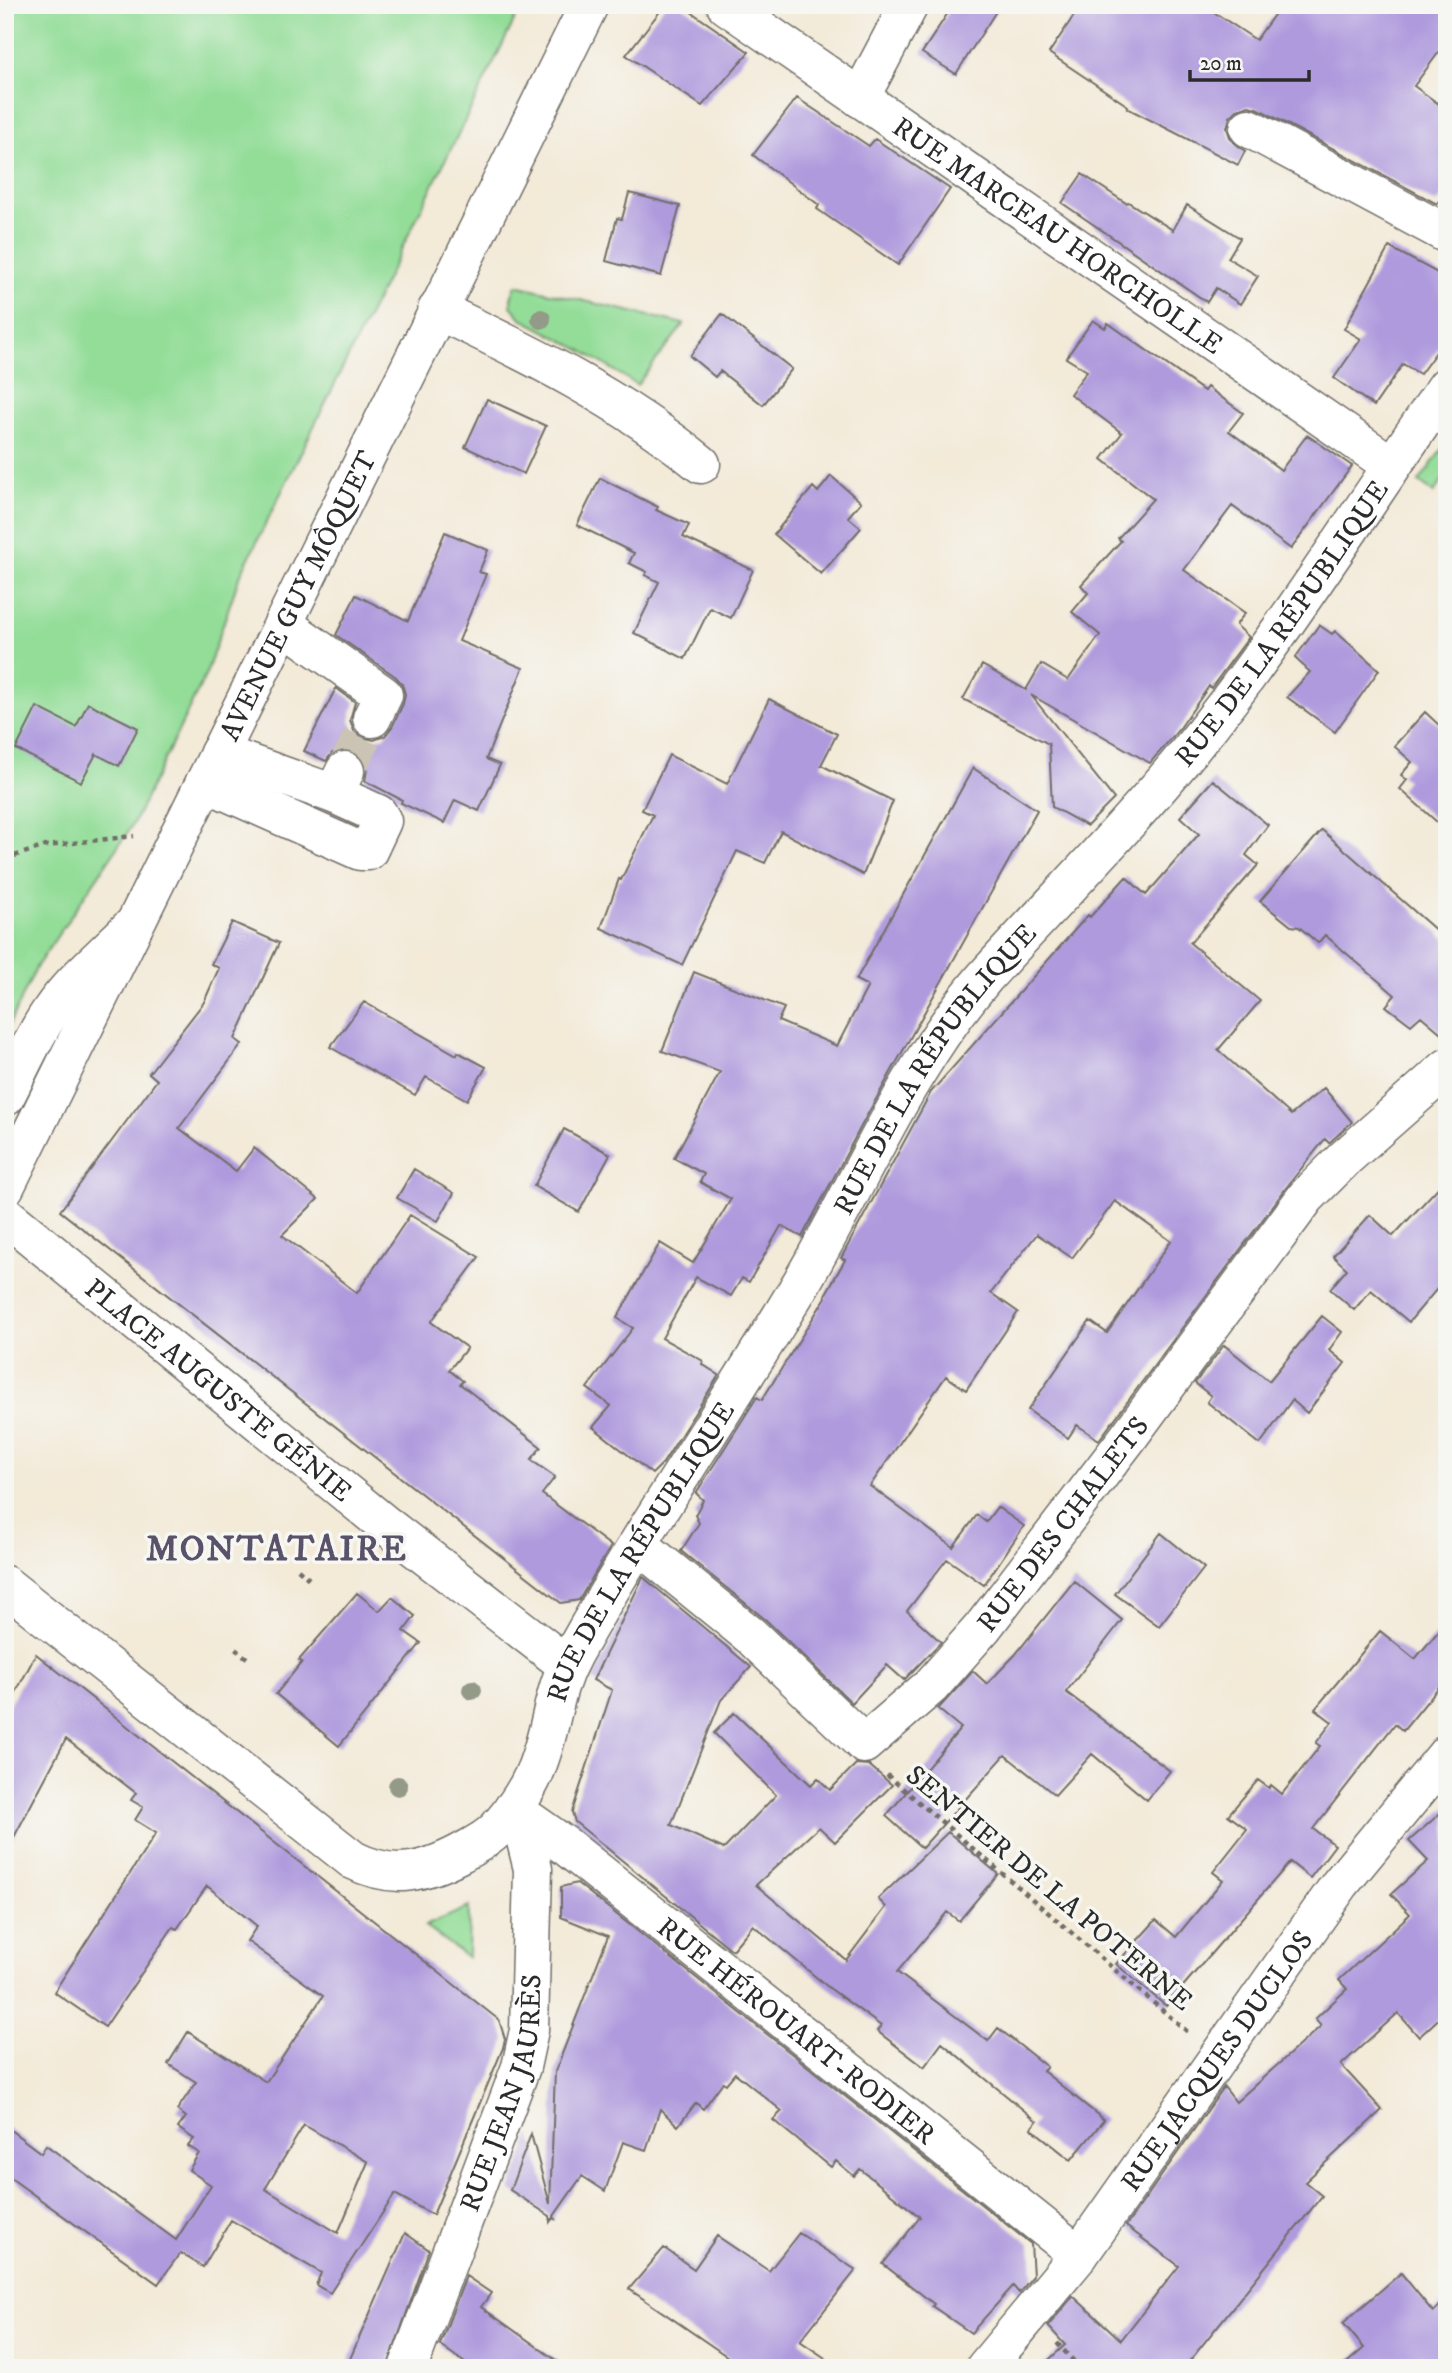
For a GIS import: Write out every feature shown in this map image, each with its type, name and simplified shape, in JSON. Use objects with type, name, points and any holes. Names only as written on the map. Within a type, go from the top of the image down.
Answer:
[{"type":"street","name":"AVENUE GUY MÔQUET","points":[[5,1187],[589,5]]},
{"type":"street","name":"RUE MARCEAU HORCHOLLE","points":[[726,5],[1391,465]]},
{"type":"street","points":[[860,98],[909,5]]},
{"type":"street","points":[[1249,128],[1447,234]]},
{"type":"street","points":[[437,310],[582,381],[644,421],[701,464]]},
{"type":"street","name":"RUE DE LA RÉPUBLIQUE","points":[[513,1809],[540,1760],[557,1689],[567,1665],[797,1290],[897,1107],[942,1031],[985,977],[1190,750],[1275,635],[1447,386]]},
{"type":"street","points":[[283,624],[383,695],[372,718]]},
{"type":"street","points":[[212,768],[340,783],[378,814],[382,821],[368,851],[360,851],[212,768]]},
{"type":"street","points":[[5,1097],[51,1011],[77,980],[134,924]]},
{"type":"street","name":"RUE DES CHALETS","points":[[864,1744],[931,1686],[983,1627],[1119,1450],[1306,1197],[1345,1158],[1447,1069]]},
{"type":"street","name":"PLACE AUGUSTE GÉNIE","points":[[5,1215],[372,1514],[567,1665]]},
{"type":"street","points":[[639,1545],[751,1636],[864,1744]]},
{"type":"street","points":[[10,1602],[353,1860],[367,1867],[381,1872],[415,1871],[452,1858],[488,1837],[513,1809]]},
{"type":"street","name":"RUE JACQUES DUCLOS","points":[[985,2368],[1079,2255],[1340,1884],[1447,1754]]},
{"type":"street","name":"RUE HÉROUART-RODIER","points":[[513,1809],[567,1847],[1079,2255]]},
{"type":"street","name":"RUE JEAN JAURÈS","points":[[408,2368],[527,2047],[533,1869],[524,1833],[513,1809]]},
{"type":"path","points":[[5,859],[46,846],[138,836]]},
{"type":"path","points":[[298,1569],[309,1579]]},
{"type":"path","points":[[235,1648],[247,1658]]},
{"type":"path","name":"SENTIER DE LA POTERNE","points":[[864,1744],[873,1763],[1217,2056]]},
{"type":"green space","points":[[5,5],[522,5],[239,578],[206,674],[133,824],[37,966],[5,1033]]},
{"type":"green space","points":[[516,285],[684,324],[637,385],[583,351],[522,319],[511,306]]},
{"type":"green space","points":[[1447,442],[1447,473],[1434,493],[1419,482]]},
{"type":"green space","points":[[469,1907],[468,1958],[425,1926]]},
{"type":"building","points":[[665,5],[681,5],[749,52],[702,106],[626,55]]},
{"type":"building","points":[[953,5],[1000,5],[956,74],[922,53]]},
{"type":"building","points":[[1081,5],[1203,5],[1256,40],[1281,5],[1447,5],[1447,41],[1414,86],[1447,110],[1447,189],[1437,204],[1249,106],[1237,110],[1230,117],[1227,128],[1231,140],[1245,151],[1238,165],[1127,108],[1128,106],[1049,53]]},
{"type":"building","points":[[797,98],[869,146],[875,139],[950,189],[898,265],[817,209],[819,205],[753,155]]},
{"type":"building","points":[[1082,174],[1173,230],[1187,205],[1240,238],[1228,258],[1258,276],[1240,304],[1216,288],[1207,302],[1062,203]]},
{"type":"building","points":[[629,193],[680,206],[661,276],[606,261],[617,218],[622,219]]},
{"type":"building","points":[[1389,247],[1447,278],[1447,337],[1420,374],[1403,364],[1374,406],[1334,378],[1361,339],[1344,329]]},
{"type":"building","points":[[722,314],[792,369],[763,405],[720,371],[715,377],[690,356]]},
{"type":"building","points":[[1093,320],[1105,328],[1108,323],[1204,391],[1207,387],[1243,413],[1229,431],[1281,470],[1307,435],[1352,466],[1291,549],[1232,506],[1184,570],[1245,613],[1236,625],[1249,637],[1150,763],[1031,695],[1114,799],[1087,826],[1052,807],[1049,744],[963,699],[982,665],[1026,690],[1041,664],[1068,680],[1100,635],[1072,612],[1088,593],[1081,585],[1121,541],[1118,538],[1153,499],[1102,459],[1122,433],[1070,394],[1087,371],[1066,358]]},
{"type":"building","points":[[487,399],[546,426],[524,474],[465,447]]},
{"type":"building","points":[[831,476],[861,502],[848,517],[861,528],[821,574],[774,534],[813,487],[818,492]]},
{"type":"building","points":[[600,478],[658,507],[656,510],[689,525],[683,537],[753,570],[731,618],[710,608],[685,659],[634,633],[659,582],[629,563],[634,553],[577,525]]},
{"type":"building","points":[[445,532],[488,550],[479,572],[486,574],[459,641],[523,668],[486,759],[500,765],[479,811],[455,800],[444,823],[401,803],[402,800],[365,781],[367,769],[363,759],[355,752],[343,749],[332,753],[326,761],[304,751],[336,688],[355,702],[350,720],[354,731],[362,737],[374,740],[385,736],[392,727],[403,704],[405,694],[402,684],[336,635],[356,595],[408,621]]},
{"type":"building","points":[[1319,625],[1332,634],[1335,631],[1379,670],[1335,732],[1287,697],[1310,672],[1295,658]]},
{"type":"building","points":[[769,699],[837,734],[821,765],[893,801],[863,875],[781,831],[765,863],[737,851],[682,965],[601,928],[619,879],[621,880],[653,815],[642,810],[669,755],[727,784]]},
{"type":"building","points":[[88,703],[138,728],[119,766],[96,754],[81,782],[16,749],[37,707],[76,727]]},
{"type":"building","points":[[1425,712],[1441,727],[1447,720],[1447,831],[1400,789],[1407,780],[1401,775],[1412,762],[1394,746]]},
{"type":"building","points":[[973,768],[1037,810],[802,1237],[781,1226],[749,1282],[742,1278],[731,1296],[696,1277],[662,1338],[703,1361],[702,1364],[719,1375],[663,1463],[652,1474],[593,1427],[611,1406],[587,1388],[633,1328],[617,1318],[660,1243],[693,1263],[731,1199],[700,1182],[704,1174],[674,1158],[720,1072],[662,1051],[694,972],[784,1008],[778,1021],[837,1046],[868,986],[856,980]]},
{"type":"building","points":[[1213,780],[1268,825],[1246,855],[1258,865],[1190,943],[1260,1001],[1218,1050],[1291,1115],[1324,1088],[1352,1122],[1329,1143],[1325,1139],[1289,1184],[1099,1440],[1077,1425],[1068,1438],[1028,1410],[1090,1321],[1107,1333],[1171,1241],[1115,1201],[1072,1258],[1037,1234],[991,1293],[1018,1312],[966,1390],[946,1376],[870,1486],[953,1547],[977,1515],[986,1522],[997,1507],[1024,1526],[984,1585],[947,1559],[907,1611],[941,1642],[904,1680],[887,1665],[852,1703],[766,1620],[681,1551],[699,1523],[695,1515],[703,1500],[696,1493],[757,1397],[762,1400],[826,1297],[845,1260],[841,1258],[931,1092],[1088,915],[1090,917],[1126,877],[1146,895],[1199,834],[1180,817]]},
{"type":"building","points":[[1322,830],[1447,940],[1447,1038],[1421,1016],[1411,1025],[1386,1006],[1395,995],[1325,935],[1318,943],[1260,901]]},
{"type":"building","points":[[232,922],[279,943],[235,1039],[242,1044],[179,1128],[236,1171],[254,1148],[318,1199],[282,1235],[357,1293],[410,1215],[479,1257],[431,1322],[467,1348],[449,1370],[463,1381],[460,1384],[541,1447],[531,1460],[555,1477],[542,1494],[611,1546],[579,1600],[561,1603],[60,1211],[157,1080],[149,1073],[204,1002],[219,968],[211,964]]},
{"type":"building","points":[[364,1002],[457,1055],[458,1052],[486,1067],[467,1100],[426,1077],[415,1095],[330,1047]]},
{"type":"building","points":[[564,1129],[610,1154],[579,1212],[534,1186]]},
{"type":"building","points":[[414,1169],[454,1193],[438,1221],[397,1198]]},
{"type":"building","points":[[1447,1178],[1447,1277],[1409,1322],[1371,1290],[1354,1310],[1330,1289],[1347,1269],[1333,1256],[1370,1215],[1393,1236]]},
{"type":"building","points":[[1322,1316],[1342,1332],[1329,1350],[1345,1363],[1307,1413],[1292,1400],[1260,1444],[1207,1402],[1211,1396],[1195,1383],[1224,1345],[1269,1381]]},
{"type":"building","points":[[1161,1533],[1204,1568],[1159,1626],[1115,1594]]},
{"type":"building","points":[[643,1577],[751,1667],[721,1700],[671,1825],[724,1849],[776,1795],[714,1733],[734,1713],[811,1785],[818,1778],[830,1790],[856,1764],[869,1765],[892,1785],[835,1842],[819,1827],[756,1885],[846,1960],[886,1907],[878,1899],[948,1832],[998,1874],[959,1921],[947,1912],[897,1972],[988,2041],[998,2028],[1047,2067],[1043,2071],[1104,2120],[1071,2160],[1031,2128],[1037,2121],[942,2043],[924,2067],[877,2031],[881,2026],[828,1987],[753,1925],[732,1950],[575,1822],[572,1812],[612,1690],[593,1680]]},
{"type":"building","points":[[1074,1581],[1122,1620],[1066,1692],[1170,1771],[1147,1800],[1092,1754],[1055,1795],[1005,1755],[922,1848],[886,1816],[961,1728],[938,1709],[973,1671],[987,1684],[1015,1655]]},
{"type":"building","points":[[357,1593],[379,1611],[392,1597],[415,1616],[404,1631],[421,1643],[339,1746],[276,1694],[302,1662],[299,1660]]},
{"type":"building","points":[[1447,1621],[1447,1677],[1403,1731],[1395,1724],[1313,1829],[1335,1845],[1310,1878],[1290,1862],[1166,2006],[1116,1964],[1156,1920],[1176,1937],[1223,1880],[1213,1872],[1247,1829],[1228,1815],[1258,1780],[1269,1788],[1271,1785],[1282,1794],[1320,1746],[1316,1743],[1332,1722],[1315,1709],[1380,1631],[1415,1659]]},
{"type":"building","points":[[36,1654],[499,2020],[505,2039],[503,2048],[433,2215],[395,2194],[330,2293],[316,2285],[321,2273],[231,2220],[203,2267],[180,2253],[158,2284],[5,2174],[5,2126],[41,2153],[46,2145],[176,2240],[211,2185],[189,2170],[199,2153],[188,2146],[194,2139],[178,2128],[186,2117],[177,2110],[196,2082],[168,2064],[188,2032],[266,2082],[323,1996],[247,1941],[257,1926],[207,1886],[177,1929],[173,1927],[105,2027],[54,1992],[156,1833],[135,1820],[143,1807],[131,1800],[136,1793],[66,1739],[5,1854],[5,1713]],"holes":[[[304,2125],[368,2162],[338,2233],[265,2189]]]},
{"type":"building","points":[[1447,1807],[1447,2011],[1419,2037],[1398,2013],[1341,2065],[1382,2110],[1305,2182],[1322,2196],[1184,2368],[1040,2368],[1065,2345],[1048,2326],[1073,2296],[1121,2340],[1179,2266],[1126,2226],[1224,2087],[1236,2102],[1321,2026],[1315,2019],[1347,1989],[1339,1980],[1410,1914],[1391,1894],[1428,1861],[1409,1841]]},
{"type":"building","points":[[577,1883],[1031,2244],[1033,2276],[1019,2293],[1013,2286],[971,2333],[932,2306],[934,2304],[883,2264],[920,2217],[860,2169],[854,2176],[836,2161],[831,2167],[773,2120],[782,2111],[735,2073],[726,2084],[723,2082],[703,2109],[696,2103],[678,2126],[660,2109],[646,2150],[623,2142],[605,2191],[582,2176],[554,2216],[555,2219],[550,2222],[550,2216],[510,2190],[531,2134],[550,2204],[555,2072],[608,1936],[561,1917],[561,1887]]},
{"type":"building","points":[[405,2233],[429,2250],[387,2368],[346,2368]]},
{"type":"building","points":[[799,2233],[856,2270],[800,2341],[840,2368],[744,2368],[629,2289],[664,2248],[694,2269],[717,2236],[769,2271]]},
{"type":"building","points":[[1401,2273],[1433,2312],[1447,2299],[1447,2368],[1341,2368],[1364,2348],[1343,2323]]},
{"type":"building","points":[[466,2276],[491,2293],[481,2307],[567,2368],[472,2368],[440,2345]]},
{"type":"tunnel","points":[[345,771],[372,718]]},
{"type":"district","name":"MONTATAIRE","points":[[277,1548]]}]
